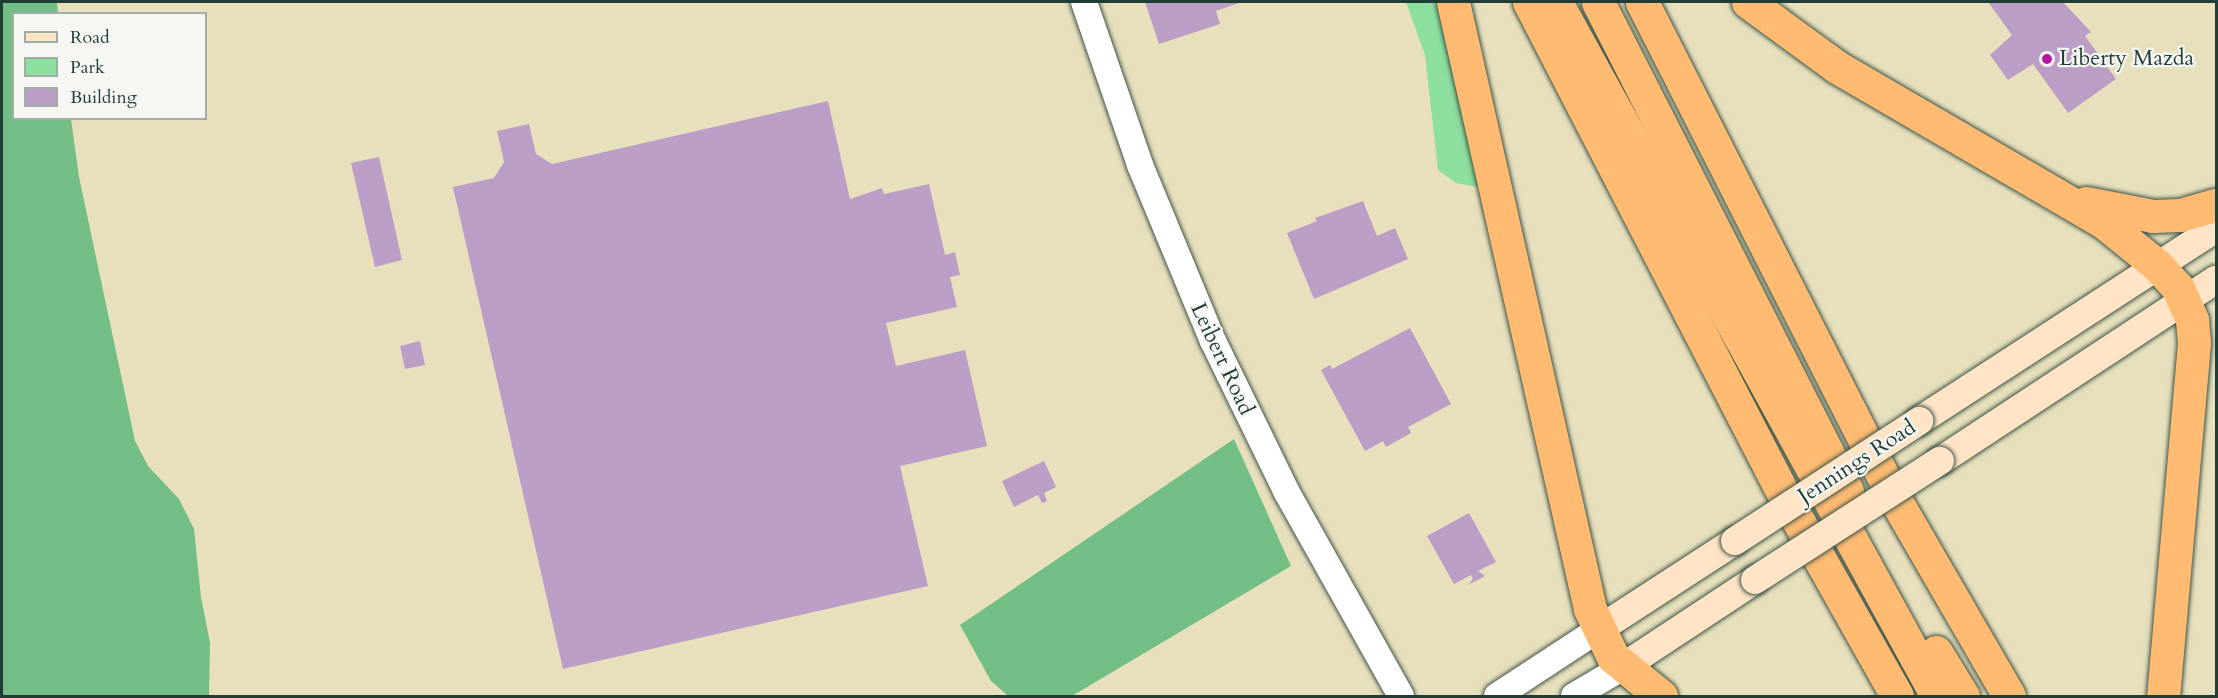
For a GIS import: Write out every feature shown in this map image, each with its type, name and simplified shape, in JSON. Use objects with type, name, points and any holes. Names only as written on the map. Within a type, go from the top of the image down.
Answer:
[{"type":"highway","points":[[1453,2],[1539,392],[1598,630],[1623,667],[1661,696]]},
{"type":"highway","points":[[1529,2],[1786,499],[1897,696]]},
{"type":"highway","points":[[1556,2],[1937,696]]},
{"type":"highway","points":[[1577,2],[1745,334],[1767,390]]},
{"type":"highway","points":[[1598,2],[1853,503],[1963,696]]},
{"type":"highway","points":[[1642,2],[1892,494],[2009,696]]},
{"type":"highway","points":[[1748,2],[1837,67],[2056,192],[2110,227],[2158,266],[2185,301],[2194,343],[2163,696]]},
{"type":"highway","points":[[2056,192],[2138,215],[2180,215],[2217,206]]},
{"type":"main road","name":"Jennings Road","points":[[1598,630],[2217,228]]},
{"type":"main road","name":"Jennings Road","points":[[1623,667],[2217,280]]},
{"type":"street","name":"Leibert Road","points":[[1084,2],[1147,184],[1226,370],[1286,491],[1401,696]]},
{"type":"street","name":"Jennings Road","points":[[1497,696],[1598,630]]},
{"type":"street","name":"Jennings Road","points":[[1574,696],[1623,667]]},
{"type":"green space","points":[[2,2],[57,2],[58,12],[12,12],[12,120],[71,120],[79,177],[135,441],[148,466],[179,499],[194,529],[201,597],[210,643],[209,696],[2,696]]},
{"type":"green space","points":[[1406,2],[1438,2],[1482,188],[1456,183],[1438,170],[1425,55]]},
{"type":"green space","points":[[1234,439],[1291,566],[1072,696],[1008,696],[991,681],[960,625]]},
{"type":"building","points":[[1145,2],[1242,2],[1216,11],[1220,24],[1159,44]]},
{"type":"building","name":"Liberty Mazda","points":[[1988,2],[2063,2],[2091,32],[2085,36],[2116,79],[2068,113],[2033,64],[2008,80],[1990,55],[2012,35]]},
{"type":"building","points":[[828,101],[850,199],[882,188],[884,194],[929,184],[945,255],[955,252],[960,275],[950,277],[957,307],[886,323],[896,366],[965,350],[987,446],[900,466],[928,586],[563,669],[453,187],[494,178],[504,162],[497,131],[529,124],[536,154],[552,164]]},
{"type":"building","points":[[379,157],[402,260],[375,267],[351,163]]},
{"type":"building","points":[[1363,201],[1377,236],[1395,228],[1408,259],[1314,299],[1287,233],[1317,221],[1315,218]]},
{"type":"building","points":[[1410,328],[1451,404],[1408,427],[1411,433],[1386,447],[1383,441],[1365,451],[1321,370],[1330,365],[1332,369]]},
{"type":"building","points":[[420,341],[425,365],[405,369],[400,346]]},
{"type":"building","points":[[1044,461],[1056,487],[1044,493],[1047,501],[1042,503],[1038,495],[1014,507],[1002,481]]},
{"type":"building","points":[[1469,513],[1496,562],[1478,571],[1485,576],[1468,585],[1473,579],[1471,575],[1454,584],[1427,536]]},
{"type":"place","name":"Liberty Mazda","points":[[2047,59]]}]
